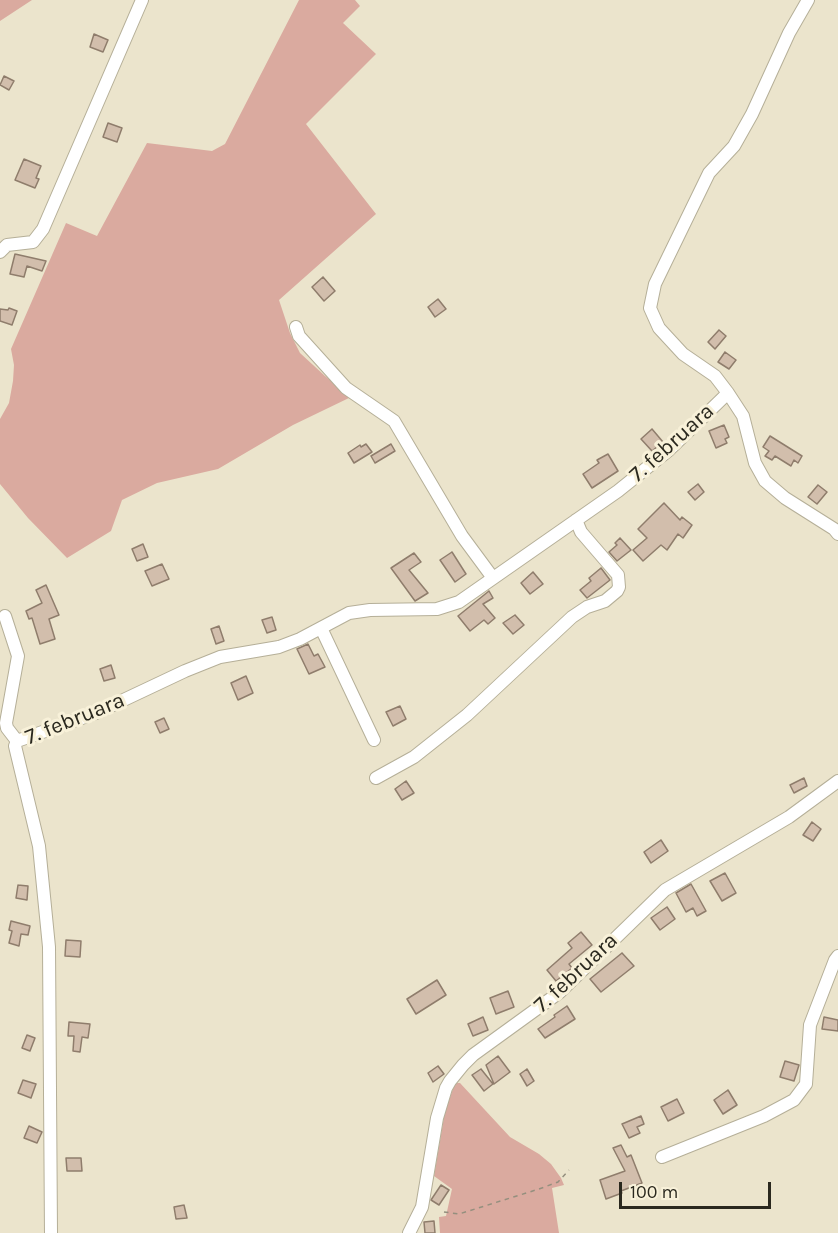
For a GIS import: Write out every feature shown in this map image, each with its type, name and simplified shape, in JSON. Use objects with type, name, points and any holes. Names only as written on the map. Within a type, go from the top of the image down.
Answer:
[{"type":"street","points":[[0,252],[7,245],[33,242],[44,229],[142,0]]},
{"type":"street","points":[[728,393],[715,376],[682,354],[659,328],[650,308],[655,284],[709,174],[734,146],[752,114],[789,33],[808,0]]},
{"type":"street","points":[[296,327],[299,336],[346,388],[394,422],[462,536],[493,578]]},
{"type":"street","name":"7. februara","points":[[51,1233],[49,947],[39,846],[15,746],[17,741],[96,713],[220,657],[279,646],[349,613],[437,609],[459,602],[618,491],[669,450],[728,393],[742,416],[755,463],[765,481],[784,498],[838,534]]},
{"type":"street","points":[[376,778],[414,756],[467,715],[572,617],[617,591],[618,575],[581,532],[576,520]]},
{"type":"street","points":[[5,616],[18,656],[6,723],[17,741]]},
{"type":"street","points":[[321,628],[374,740]]},
{"type":"street","name":"7. februara","points":[[409,1233],[422,1207],[437,1118],[446,1088],[463,1065],[473,1055],[560,992],[665,890],[789,816],[838,781]]},
{"type":"street","points":[[662,1157],[764,1116],[794,1100],[806,1084],[810,1025],[838,956]]},
{"type":"path","points":[[444,1212],[459,1214],[539,1189],[558,1182],[570,1170]]},
{"type":"shaded area","points":[[0,0],[32,0],[0,21]]},
{"type":"shaded area","points":[[299,0],[355,0],[360,6],[343,23],[376,54],[306,124],[376,214],[279,300],[290,333],[300,353],[351,397],[293,425],[218,469],[157,483],[122,500],[111,531],[67,558],[28,518],[0,484],[0,419],[9,403],[13,381],[14,365],[11,349],[66,223],[97,236],[147,143],[212,151],[225,144]]},
{"type":"shaded area","points":[[457,1083],[460,1083],[510,1137],[539,1154],[551,1164],[561,1178],[564,1185],[552,1188],[559,1233],[440,1233],[439,1217],[446,1216],[452,1189],[434,1176],[445,1111]]},
{"type":"building","points":[[94,34],[108,40],[103,52],[90,47]]},
{"type":"building","points":[[4,76],[14,81],[9,90],[0,85]]},
{"type":"building","points":[[108,123],[122,128],[117,142],[103,137]]},
{"type":"building","points":[[24,159],[41,166],[35,188],[15,180]]},
{"type":"building","points":[[15,254],[46,261],[42,271],[27,266],[24,277],[10,274]]},
{"type":"building","points":[[323,277],[335,291],[324,301],[312,287]]},
{"type":"building","points":[[438,299],[446,309],[435,317],[428,307]]},
{"type":"building","points":[[9,308],[17,311],[12,325],[0,321],[0,309],[8,310]]},
{"type":"building","points":[[719,330],[726,336],[715,349],[708,342]]},
{"type":"building","points":[[725,352],[736,360],[729,369],[718,362]]},
{"type":"building","points":[[724,425],[729,437],[725,439],[727,443],[716,448],[709,431]]},
{"type":"building","points":[[652,429],[663,442],[652,451],[641,439]]},
{"type":"building","points":[[770,436],[802,456],[798,463],[794,460],[791,466],[775,456],[772,460],[765,456],[769,451],[763,447]]},
{"type":"building","points":[[366,444],[372,452],[354,463],[348,453]]},
{"type":"building","points":[[391,444],[395,451],[375,463],[371,456]]},
{"type":"building","points":[[608,454],[618,471],[592,488],[583,474],[599,463],[597,460]]},
{"type":"building","points":[[698,484],[704,492],[695,500],[688,492]]},
{"type":"building","points":[[818,485],[827,492],[817,504],[808,497]]},
{"type":"building","points":[[664,503],[680,520],[682,517],[692,525],[683,538],[678,534],[667,550],[661,545],[643,561],[633,550],[647,538],[638,529]]},
{"type":"building","points":[[620,538],[631,550],[617,561],[609,552],[617,545],[615,543]]},
{"type":"building","points":[[143,544],[148,557],[137,561],[132,549]]},
{"type":"building","points":[[452,552],[466,574],[455,582],[440,560]]},
{"type":"building","points":[[414,553],[421,562],[409,570],[428,593],[415,601],[391,568]]},
{"type":"building","points":[[162,564],[169,579],[152,586],[145,571]]},
{"type":"building","points":[[601,568],[610,580],[587,598],[580,590]]},
{"type":"building","points":[[533,572],[543,584],[530,594],[521,583]]},
{"type":"building","points":[[46,585],[59,615],[49,619],[55,639],[40,644],[32,618],[29,619],[26,611],[42,603],[36,590]]},
{"type":"building","points":[[489,591],[493,598],[483,604],[495,618],[488,624],[484,620],[470,631],[458,616]]},
{"type":"building","points":[[515,615],[524,625],[513,634],[503,623]]},
{"type":"building","points":[[272,617],[276,630],[267,633],[262,620]]},
{"type":"building","points":[[219,626],[224,641],[216,644],[211,629]]},
{"type":"building","points":[[308,644],[314,656],[318,654],[325,667],[309,674],[297,649]]},
{"type":"building","points":[[111,665],[115,678],[104,681],[100,669]]},
{"type":"building","points":[[246,676],[253,693],[238,700],[231,683]]},
{"type":"building","points":[[400,706],[406,719],[393,726],[386,712]]},
{"type":"building","points":[[164,718],[169,729],[160,733],[155,722]]},
{"type":"building","points":[[804,778],[807,786],[794,793],[790,785]]},
{"type":"building","points":[[406,781],[414,793],[402,800],[395,789]]},
{"type":"building","points":[[812,822],[821,829],[813,841],[803,835]]},
{"type":"building","points":[[661,840],[668,851],[651,863],[644,852]]},
{"type":"building","points":[[725,873],[736,893],[722,901],[710,881]]},
{"type":"building","points":[[691,884],[706,911],[697,916],[693,908],[686,912],[676,893]]},
{"type":"building","points":[[18,885],[28,886],[27,900],[16,898]]},
{"type":"building","points":[[667,907],[675,919],[660,930],[651,918]]},
{"type":"building","points":[[11,921],[30,926],[28,935],[21,934],[19,946],[9,943],[12,931],[9,930]]},
{"type":"building","points":[[581,932],[592,945],[569,964],[572,968],[556,981],[547,970],[572,948],[568,943]]},
{"type":"building","points":[[66,940],[81,941],[80,957],[65,956]]},
{"type":"building","points":[[622,953],[634,966],[601,992],[590,979]]},
{"type":"building","points":[[437,980],[446,995],[416,1014],[407,999]]},
{"type":"building","points":[[508,991],[514,1007],[496,1014],[490,998]]},
{"type":"building","points":[[567,1006],[575,1019],[545,1038],[538,1029]]},
{"type":"building","points":[[483,1017],[488,1030],[473,1036],[468,1024]]},
{"type":"building","points":[[824,1017],[838,1020],[838,1031],[822,1029]]},
{"type":"building","points":[[69,1022],[90,1024],[88,1038],[82,1037],[80,1052],[73,1051],[74,1036],[68,1036]]},
{"type":"building","points":[[27,1035],[35,1038],[30,1051],[22,1048]]},
{"type":"building","points":[[498,1056],[510,1072],[494,1084],[486,1065]]},
{"type":"building","points":[[785,1061],[799,1065],[794,1081],[780,1077]]},
{"type":"building","points":[[438,1066],[444,1074],[433,1082],[428,1073]]},
{"type":"building","points":[[481,1069],[493,1084],[484,1091],[472,1075]]},
{"type":"building","points":[[527,1069],[534,1081],[527,1086],[520,1074]]},
{"type":"building","points":[[23,1080],[36,1084],[31,1098],[18,1093]]},
{"type":"building","points":[[728,1090],[737,1105],[723,1114],[714,1100]]},
{"type":"building","points":[[677,1099],[684,1113],[668,1121],[661,1107]]},
{"type":"building","points":[[641,1116],[644,1124],[637,1127],[640,1133],[629,1138],[622,1124]]},
{"type":"building","points":[[29,1126],[42,1132],[37,1143],[24,1138]]},
{"type":"building","points":[[621,1145],[627,1157],[631,1155],[642,1183],[606,1199],[600,1180],[625,1171],[613,1148]]},
{"type":"building","points":[[66,1158],[81,1158],[82,1171],[67,1171]]},
{"type":"building","points":[[441,1185],[449,1190],[439,1205],[431,1200]]},
{"type":"building","points":[[184,1205],[187,1218],[176,1219],[174,1207]]},
{"type":"building","points":[[434,1221],[435,1233],[425,1233],[424,1222]]}]
